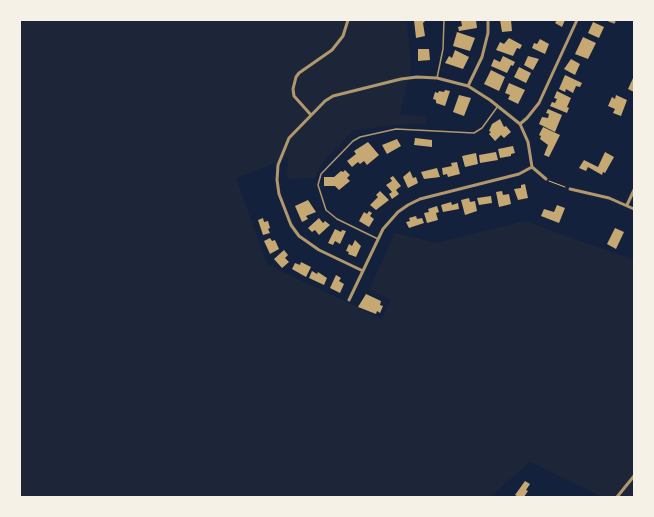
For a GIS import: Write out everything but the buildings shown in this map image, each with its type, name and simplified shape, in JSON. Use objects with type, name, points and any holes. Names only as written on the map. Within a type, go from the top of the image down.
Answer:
[{"type":"street","points":[[311,115],[294,96],[293,89],[296,77],[299,72],[332,50],[343,36],[348,20]]},
{"type":"street","points":[[468,86],[482,57],[488,32],[488,20]]},
{"type":"street","points":[[520,124],[539,103],[577,20]]},
{"type":"street","points":[[609,20],[614,22]]},
{"type":"street","points":[[363,271],[308,244],[291,225],[284,210],[277,180],[278,165],[289,138],[325,101],[343,93],[401,78],[426,76],[468,86],[498,106],[520,124],[528,142],[532,167],[546,179]]},
{"type":"street","points":[[349,300],[378,239],[386,225],[398,212],[420,199],[518,174],[532,167]]},
{"type":"street","points":[[570,189],[609,198],[634,209]]},
{"type":"street","points":[[627,205],[634,190]]},
{"type":"street","points":[[618,497],[634,476]]},
{"type":"lane","points":[[437,78],[443,49],[444,20]]},
{"type":"lane","points":[[378,239],[337,219],[326,210],[318,185],[321,174],[353,141],[360,137],[396,129],[474,133],[482,128],[498,106]]},
{"type":"path","points":[[546,179],[570,189]]},
{"type":"shaded area","points":[[20,20],[407,20],[411,68],[400,114],[427,117],[427,124],[394,125],[354,130],[321,164],[315,178],[287,179],[288,158],[236,178],[267,264],[382,319],[391,300],[369,290],[395,233],[435,243],[525,221],[634,260],[634,497],[603,497],[530,462],[490,497],[20,497]]}]
